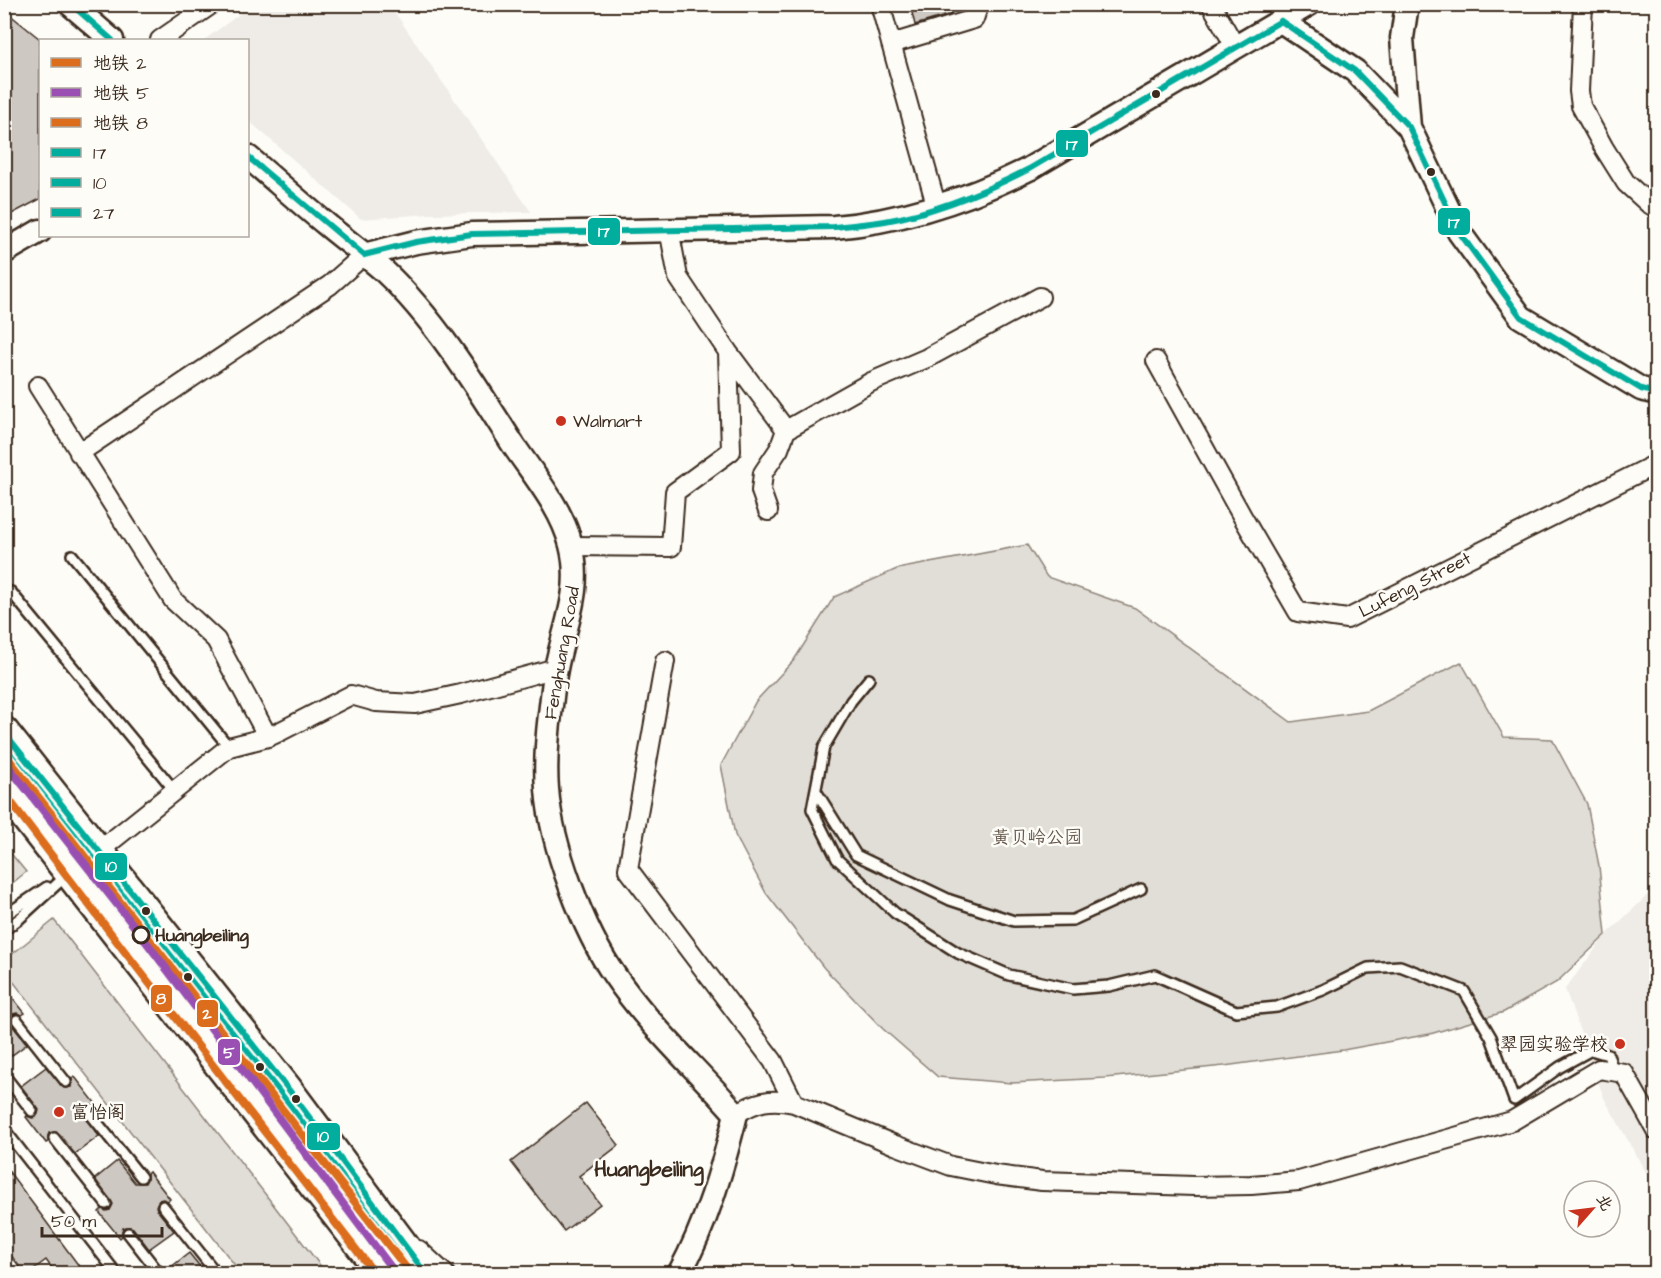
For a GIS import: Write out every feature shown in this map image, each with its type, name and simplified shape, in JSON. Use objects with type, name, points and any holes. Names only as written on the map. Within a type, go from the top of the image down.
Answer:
[{"type":"main road","points":[[4,731],[284,1085],[426,1274]]},
{"type":"main road","points":[[4,791],[382,1274]]},
{"type":"main road","points":[[332,1210],[368,1274]]},
{"type":"street","points":[[70,4],[111,39]]},
{"type":"street","points":[[161,39],[212,4]]},
{"type":"street","points":[[880,4],[937,208]]},
{"type":"street","points":[[891,44],[974,19],[979,4]]},
{"type":"street","points":[[1211,4],[1236,48]]},
{"type":"street","points":[[79,453],[330,285],[364,255],[424,241],[472,234],[862,225],[937,208],[980,192],[1029,169],[1309,4]]},
{"type":"street","points":[[1407,4],[1402,38],[1409,127]]},
{"type":"street","points":[[1583,4],[1581,106],[1626,183],[1656,208]]},
{"type":"street","points":[[1281,21],[1355,71],[1409,127],[1459,232],[1521,317],[1641,389],[1656,393]]},
{"type":"street","name":"Fenghuang Road","points":[[249,158],[394,282],[444,342],[554,506],[572,546],[575,569],[575,591],[556,668],[548,733],[547,789],[554,833],[567,877],[590,932],[614,975],[639,1008],[736,1114]]},
{"type":"street","points":[[669,229],[678,277],[728,352],[786,430]]},
{"type":"street","points":[[4,252],[39,232]]},
{"type":"street","points":[[768,511],[761,491],[763,473],[779,449],[786,430],[871,382],[927,358],[1040,297]]},
{"type":"street","points":[[572,546],[671,547],[675,492],[730,451],[728,352]]},
{"type":"street","name":"Lufeng Street","points":[[1156,361],[1298,612],[1347,619],[1656,464]]},
{"type":"street","points":[[38,386],[173,600],[216,640],[268,737]]},
{"type":"street","points":[[665,661],[628,869],[773,1061],[794,1103]]},
{"type":"street","points":[[99,851],[229,747],[268,737],[351,695],[376,702],[415,704],[556,668]]},
{"type":"street","points":[[679,1274],[710,1207],[736,1114],[750,1105],[766,1101],[781,1100],[794,1103],[951,1166],[996,1175],[1054,1182],[1194,1186],[1251,1185],[1299,1180],[1512,1121],[1599,1069],[1624,1073],[1656,1130]]},
{"type":"street","points":[[388,1222],[445,1274]]},
{"type":"lane","points":[[72,555],[229,747]]},
{"type":"lane","points":[[10,592],[175,791]]},
{"type":"lane","points":[[869,680],[852,701],[824,747],[812,809],[837,859],[895,913],[958,953],[1009,975],[1073,989],[1109,986],[1155,975],[1236,1011],[1277,1006],[1323,990],[1368,969],[1400,966],[1464,991],[1491,1037],[1514,1100],[1560,1067],[1590,1050],[1608,1054],[1614,1072]]},
{"type":"lane","points":[[816,791],[856,855],[950,900],[1014,921],[1074,920],[1141,889]]},
{"type":"lane","points":[[4,916],[69,873]]},
{"type":"lane","points":[[4,930],[69,873]]},
{"type":"lane","points":[[17,1020],[66,1082]]},
{"type":"lane","points":[[4,1075],[32,1111]]},
{"type":"lane","points":[[88,1111],[141,1178]]},
{"type":"lane","points":[[4,1129],[117,1274]]},
{"type":"lane","points":[[54,1138],[106,1204]]},
{"type":"lane","points":[[163,1206],[213,1269]]},
{"type":"lane","points":[[128,1233],[160,1274]]},
{"type":"shaded area","points":[[252,5],[388,5],[531,212],[429,214],[361,219],[249,121],[249,39],[205,39]]},
{"type":"shaded area","name":"翠园实验学校","points":[[1656,887],[1656,1190],[1604,1098],[1565,989],[1606,935]]},
{"type":"green space","name":"黄贝岭公园","points":[[1027,545],[1047,577],[1135,608],[1291,722],[1368,711],[1461,662],[1504,737],[1552,739],[1587,804],[1599,866],[1606,935],[1557,982],[1504,1012],[1430,1034],[1343,1050],[1224,1066],[1105,1078],[1012,1083],[938,1077],[883,1029],[824,968],[766,893],[735,835],[721,765],[756,701],[794,660],[834,597],[897,569]]},
{"type":"green space","points":[[4,845],[26,872],[5,889],[4,889]]},
{"type":"green space","points":[[54,920],[326,1273],[241,1273],[5,971],[5,960]]},
{"type":"building","points":[[910,4],[950,4],[952,14],[915,25]]},
{"type":"building","points":[[4,10],[40,39],[39,200],[4,218]]},
{"type":"building","points":[[4,987],[25,1013],[13,1014],[10,1020],[27,1044],[4,1061]]},
{"type":"building","name":"富怡阁","points":[[46,1067],[64,1088],[71,1087],[72,1079],[75,1077],[96,1104],[84,1105],[81,1111],[99,1136],[75,1154],[56,1132],[49,1133],[46,1143],[26,1117],[36,1117],[39,1110],[21,1086]]},
{"type":"building","points":[[586,1103],[619,1145],[579,1176],[600,1204],[564,1231],[511,1162]]},
{"type":"building","points":[[117,1161],[135,1183],[145,1183],[149,1172],[170,1199],[168,1201],[159,1200],[156,1206],[174,1231],[149,1249],[133,1228],[123,1228],[120,1238],[99,1212],[102,1209],[110,1210],[113,1204],[95,1179]]},
{"type":"building","points":[[4,1165],[85,1274],[56,1274],[46,1260],[25,1274],[4,1246]]},
{"type":"building","points":[[189,1253],[206,1274],[167,1274],[166,1271]]},
{"type":"metro line","name":"2","points":[[4,753],[411,1274]]},
{"type":"metro line","name":"5","points":[[4,761],[141,935],[396,1274]]},
{"type":"metro line","name":"8","points":[[4,793],[375,1274]]},
{"type":"transit line","name":"17","points":[[71,4],[111,39]]},
{"type":"transit line","name":"17","points":[[1281,21],[1355,71],[1409,127],[1459,232],[1521,317],[1641,389],[1656,393]]},
{"type":"transit line","name":"17","points":[[364,255],[416,242],[472,234],[834,227],[904,217],[959,200],[1029,169],[1281,21]]},
{"type":"transit line","name":"17","points":[[249,158],[364,255]]},
{"type":"transit line","name":"10","points":[[4,732],[289,1090],[426,1274]]},
{"type":"transit line","name":"27","points":[[4,746],[282,1095],[414,1274]]},
{"type":"place","name":"Walmart","points":[[561,421]]},
{"type":"place","name":"Huangbeiling","points":[[141,935]]},
{"type":"place","name":"翠园实验学校","points":[[1620,1044]]},
{"type":"place","name":"富怡阁","points":[[59,1112]]},
{"type":"district","name":"Huangbeiling","points":[[649,1169]]}]
